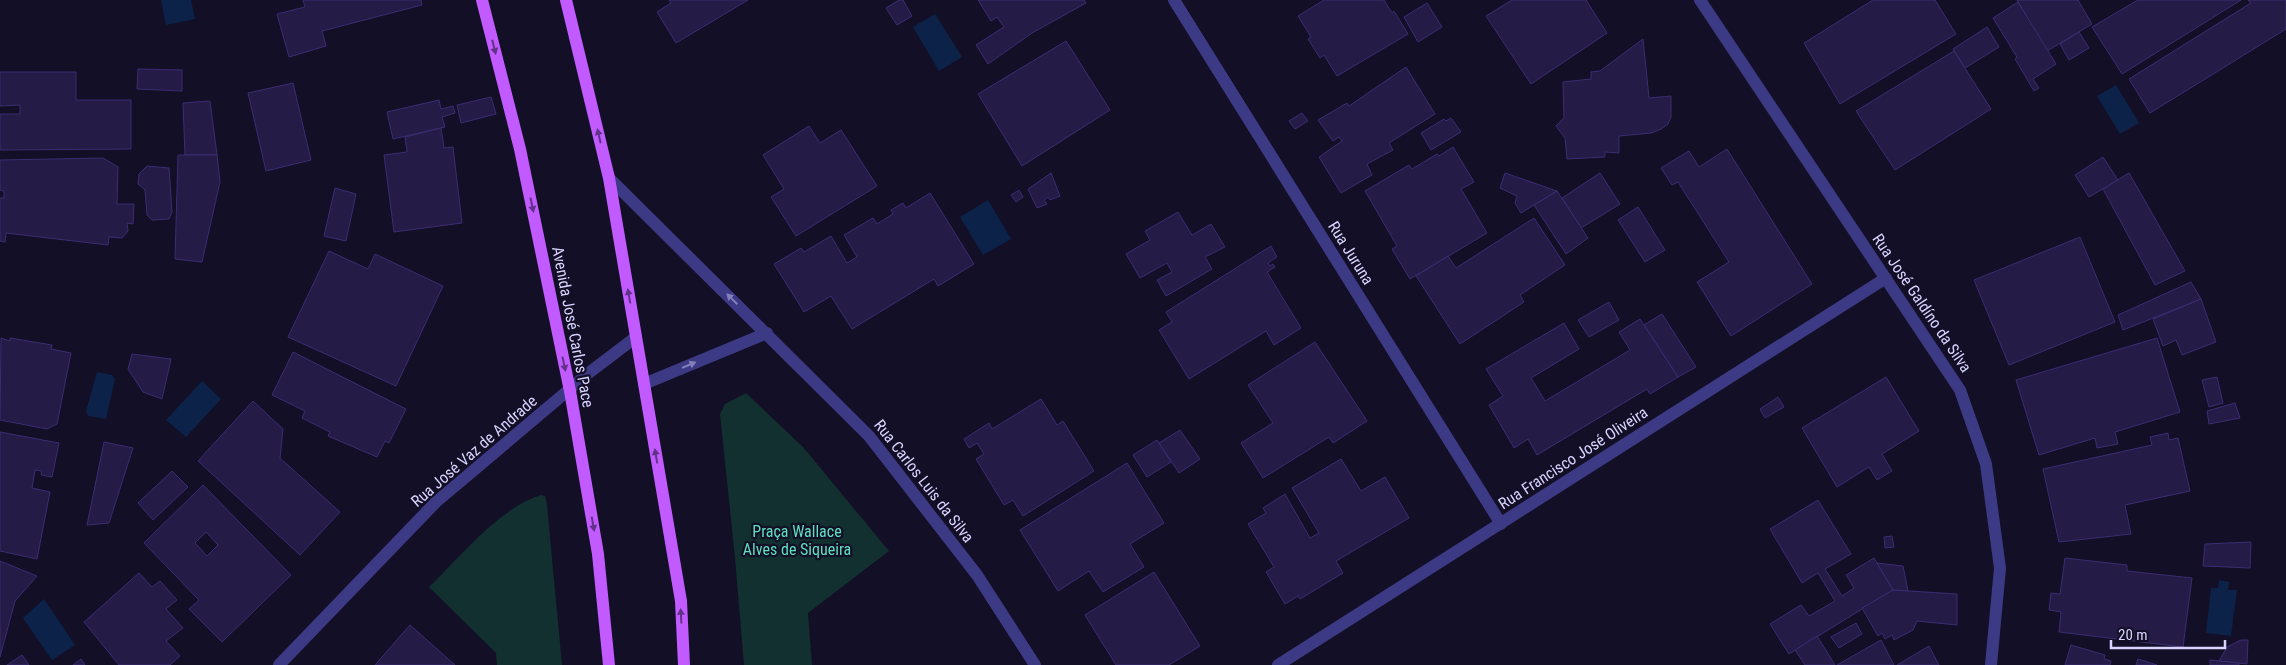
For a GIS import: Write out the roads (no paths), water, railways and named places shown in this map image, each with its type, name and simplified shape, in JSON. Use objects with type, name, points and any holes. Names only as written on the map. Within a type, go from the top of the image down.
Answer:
[{"type":"main road","name":"Avenida José Carlos Pace","points":[[482,0],[520,148],[570,391],[598,554],[608,665]]},
{"type":"main road","points":[[566,0],[609,178],[680,601],[684,665]]},
{"type":"street","name":"Rua Juruna","points":[[1174,0],[1501,524]]},
{"type":"street","name":"Rua José Galdíno da Silva","points":[[1700,0],[1960,390],[1986,464],[2000,568],[1991,665]]},
{"type":"street","name":"Rua Carlos Luis da Silva","points":[[609,178],[869,436],[977,575],[1035,665]]},
{"type":"street","name":"Rua Francisco José Oliveira","points":[[1278,665],[1886,278]]},
{"type":"street","points":[[644,384],[767,333]]},
{"type":"street","name":"Rua José Vaz de Andrade","points":[[280,665],[436,502],[636,336]]},
{"type":"water","points":[[161,0],[191,0],[195,19],[166,25]]},
{"type":"water","points":[[935,14],[962,57],[939,71],[913,27]]},
{"type":"water","points":[[2116,85],[2139,123],[2120,134],[2097,96]]},
{"type":"water","points":[[988,200],[1011,239],[983,255],[960,217]]},
{"type":"water","points":[[97,372],[112,375],[115,379],[106,419],[88,416],[86,411]]},
{"type":"water","points":[[202,381],[221,399],[186,437],[166,420]]},
{"type":"water","points":[[2219,580],[2229,582],[2228,590],[2237,590],[2231,636],[2206,633],[2211,588],[2218,588]]},
{"type":"water","points":[[44,599],[75,645],[52,660],[23,618]]},
{"type":"park label","name":"Praça Wallace Alves de Siqueira","points":[[797,540]]}]
